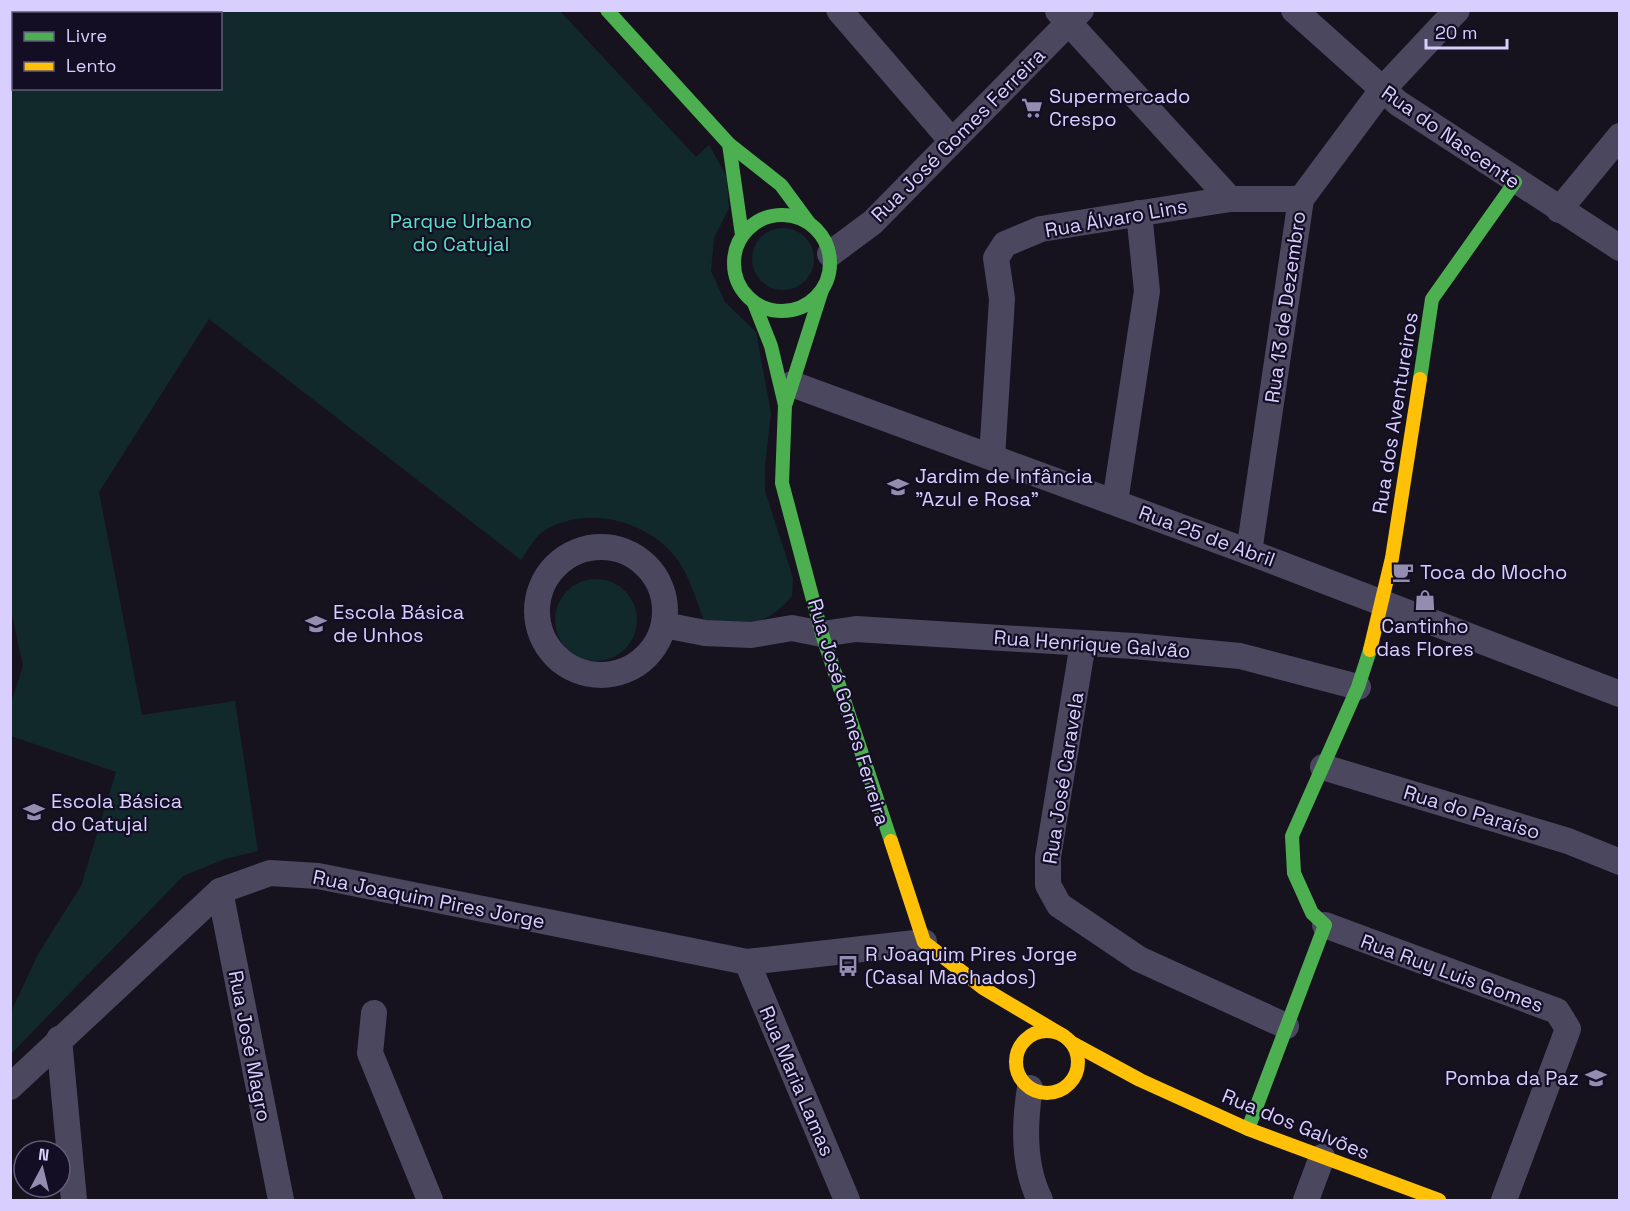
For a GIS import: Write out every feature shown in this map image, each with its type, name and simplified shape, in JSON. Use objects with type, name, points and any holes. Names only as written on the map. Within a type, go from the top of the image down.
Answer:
[{"type":"street","points":[[607,10],[729,144],[781,185],[822,237],[830,254],[829,273],[822,290],[812,301],[798,308],[783,311],[768,309],[754,303],[743,292],[736,279],[733,264],[735,249],[742,235],[752,225],[766,217],[781,214],[796,216],[810,223]]},
{"type":"street","points":[[839,10],[951,140]]},
{"type":"street","name":"Rua do Nascente","points":[[1294,10],[1382,90],[1515,182],[1620,248]]},
{"type":"street","name":"Rua 13 de Dezembro","points":[[1249,552],[1301,199],[1320,178],[1382,90],[1457,10]]},
{"type":"street","points":[[1069,15],[1230,199]]},
{"type":"street","name":"Rua José Gomes Ferreira","points":[[830,254],[873,222],[1069,15]]},
{"type":"street","points":[[1559,210],[1620,136]]},
{"type":"street","points":[[729,144],[742,235]]},
{"type":"street","name":"Rua dos Aventureiros","points":[[1325,925],[1312,913],[1294,873],[1292,836],[1358,687],[1370,650],[1392,558],[1432,299],[1515,182]]},
{"type":"street","name":"Rua Álvaro Lins","points":[[992,457],[1002,299],[996,258],[1005,244],[1041,229],[1230,199],[1301,199]]},
{"type":"street","points":[[1115,502],[1147,291],[1139,213]]},
{"type":"street","name":"Rua José Gomes Ferreira","points":[[822,290],[788,394],[782,483],[822,634],[924,942]]},
{"type":"street","name":"Rua José Gomes Ferreira","points":[[754,303],[788,394]]},
{"type":"street","name":"Rua 25 de Abril","points":[[788,394],[992,457],[1249,552],[1620,694]]},
{"type":"street","points":[[589,548],[610,548],[630,554],[647,566],[659,584],[665,604],[664,625],[656,645],[642,661],[624,672],[603,676],[582,673],[555,656],[548,648],[539,629],[536,607],[541,587],[552,569],[569,555],[589,548]]},
{"type":"street","points":[[664,625],[705,633],[752,635],[792,628],[822,634]]},
{"type":"street","name":"Rua Henrique Galvão","points":[[822,634],[856,628],[1240,656],[1358,687]]},
{"type":"street","name":"Rua José Caravela","points":[[1083,643],[1048,857],[1048,885],[1059,905],[1139,959],[1286,1026]]},
{"type":"street","name":"Rua do Paraíso","points":[[1323,767],[1568,841],[1620,862]]},
{"type":"street","name":"Rua Joaquim Pires Jorge","points":[[10,1087],[220,891],[270,873],[318,876],[747,962],[924,942]]},
{"type":"street","name":"Rua José Magro","points":[[220,891],[280,1200]]},
{"type":"street","points":[[1248,1129],[1325,925]]},
{"type":"street","name":"Rua Ruy Luis Gomes","points":[[1325,925],[1557,1011],[1568,1029],[1504,1200]]},
{"type":"street","points":[[924,942],[983,988],[1057,1032],[1072,1043],[1078,1060],[1078,1079],[1058,1091],[1048,1093],[1030,1088],[1023,1082],[1016,1066],[1015,1043],[1030,1035],[1048,1030],[1057,1032]]},
{"type":"street","name":"Rua Maria Lamas","points":[[747,962],[847,1200]]},
{"type":"street","points":[[983,988],[1000,1018]]},
{"type":"street","points":[[374,1013],[370,1053],[430,1200]]},
{"type":"street","points":[[59,1039],[74,1200]]},
{"type":"street","name":"Rua dos Galvões","points":[[1072,1043],[1140,1080],[1248,1129],[1439,1200]]},
{"type":"street","name":"Rua dos Galvões","points":[[1107,1079],[1140,1080]]},
{"type":"street","points":[[1030,1088],[1024,1125],[1033,1186],[1040,1200]]},
{"type":"street","points":[[1306,1200],[1322,1157]]},
{"type":"green space","name":"Parque Urbano do Catujal","points":[[24,10],[560,11],[696,157],[709,145],[727,177],[729,208],[714,238],[711,271],[725,302],[756,332],[771,413],[765,466],[765,491],[793,578],[792,596],[772,615],[762,620],[742,623],[704,620],[687,577],[673,554],[647,533],[614,520],[580,518],[563,522],[539,535],[521,560],[209,319],[99,492],[142,715],[235,701],[258,851],[225,859],[183,876],[11,1054],[11,1012],[38,954],[81,886],[116,772],[11,736],[11,703],[23,666],[11,610],[11,16],[12,90],[222,90],[222,12],[19,12]]},
{"type":"green space","points":[[783,228],[805,237],[814,259],[805,281],[783,290],[761,281],[752,259],[761,237]]},
{"type":"green space","points":[[588,579],[604,579],[619,586],[630,597],[637,612],[634,636],[625,649],[604,661],[588,661],[573,654],[562,643],[555,628],[555,612],[562,597],[573,586]]},
{"type":"traffic: fast","points":[[607,10],[729,144],[781,185],[809,223]]},
{"type":"traffic: fast","points":[[729,144],[742,235]]},
{"type":"traffic: fast","points":[[1420,379],[1432,299],[1515,182]]},
{"type":"traffic: fast","points":[[782,215],[800,219],[816,229],[826,245],[830,263],[826,281],[816,297],[800,307],[782,311],[764,307],[748,297],[738,281],[734,263],[738,245],[748,229],[764,219],[782,215]]},
{"type":"traffic: fast","points":[[786,403],[822,290]]},
{"type":"traffic: fast","points":[[754,303],[771,346],[785,405],[782,483],[822,634],[891,841]]},
{"type":"traffic: fast","points":[[1248,1129],[1325,925],[1312,913],[1294,873],[1292,836],[1358,687],[1370,650]]},
{"type":"traffic: slow","points":[[1370,650],[1392,558],[1420,379]]},
{"type":"traffic: slow","points":[[891,841],[924,942],[983,988],[1057,1032]]},
{"type":"traffic: slow","points":[[1047,1031],[1059,1033],[1069,1040],[1076,1050],[1078,1062],[1076,1074],[1069,1084],[1059,1091],[1047,1093],[1035,1091],[1025,1084],[1018,1074],[1016,1062],[1018,1050],[1025,1040],[1035,1033],[1047,1031]]},
{"type":"traffic: slow","points":[[1072,1043],[1140,1080],[1248,1129],[1439,1200]]},
{"type":"place","name":"Supermercado Crespo","points":[[1032,108]]},
{"type":"place","name":"Jardim de Infância \"Azul e Rosa\"","points":[[898,487]]},
{"type":"place","name":"Toca do Mocho","points":[[1403,572]]},
{"type":"place","name":"Cantinho das Flores","points":[[1425,600]]},
{"type":"place","name":"Escola Básica de Unhos","points":[[316,624]]},
{"type":"place","name":"Escola Básica do Catujal","points":[[34,812]]},
{"type":"place","name":"R Joaquim Pires Jorge (Casal Machados)","points":[[848,966]]},
{"type":"place","name":"Pomba da Paz","points":[[1596,1078]]}]
